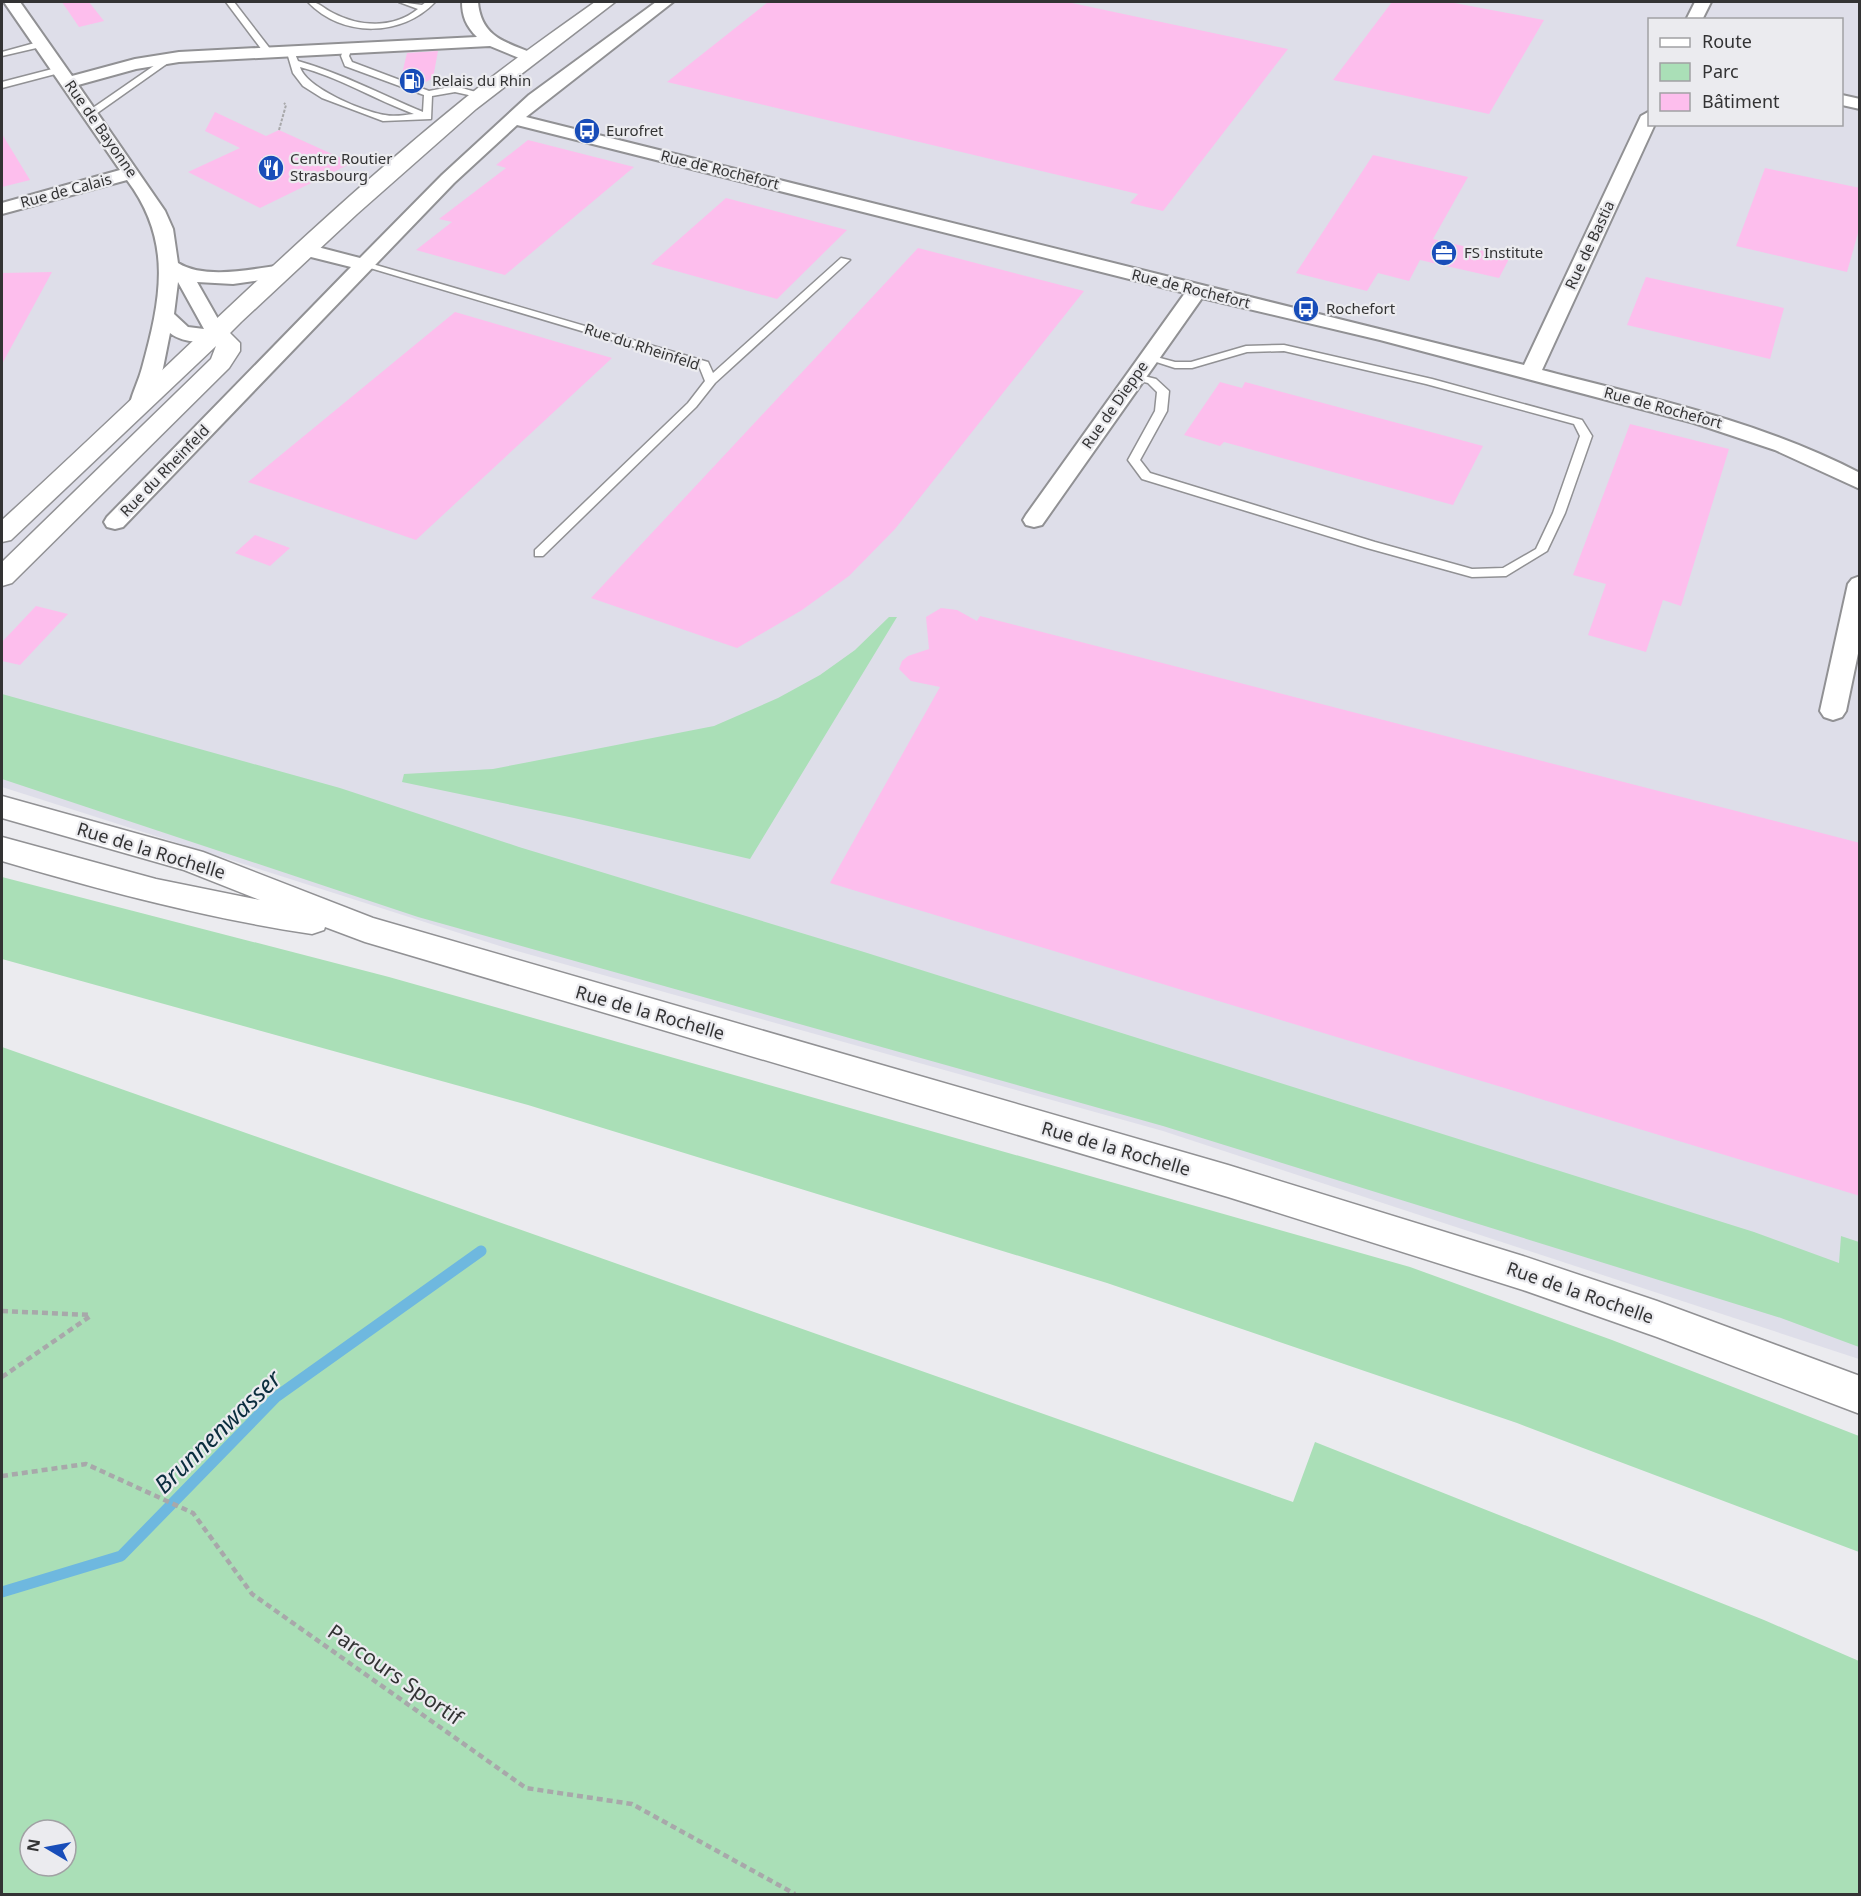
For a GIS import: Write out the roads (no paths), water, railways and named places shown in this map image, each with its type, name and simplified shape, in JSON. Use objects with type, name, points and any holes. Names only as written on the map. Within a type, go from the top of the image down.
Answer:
[{"type":"main road","points":[[6,532],[282,271],[449,122],[529,57],[606,2]]},
{"type":"main road","name":"Rue du Rheinfeld","points":[[2,577],[221,363],[228,351],[228,343],[216,333]]},
{"type":"main road","name":"Rue de la Rochelle","points":[[2,807],[192,860],[365,929],[1228,1181],[1523,1273],[1657,1319],[1860,1395]]},
{"type":"main road","name":"Rue de la Rochelle","points":[[2,849],[154,891],[273,916],[365,929]]},
{"type":"street","name":"Rue de Bayonne","points":[[12,2],[131,173],[147,192],[159,212],[177,270],[216,333]]},
{"type":"street","points":[[471,2],[470,8],[478,31],[492,41],[529,57]]},
{"type":"street","name":"Rue du Rheinfeld","points":[[115,522],[448,179],[535,99],[665,2]]},
{"type":"street","points":[[1695,18],[1703,2]]},
{"type":"street","points":[[420,44],[478,31]]},
{"type":"street","points":[[64,76],[171,58],[268,52],[292,57],[348,48],[492,41]]},
{"type":"street","points":[[1843,100],[1860,104]]},
{"type":"street","name":"Rue de Rochefort","points":[[515,119],[1197,291],[1383,335],[1751,432],[1788,446],[1860,482]]},
{"type":"street","name":"Rue de Bastia","points":[[1530,374],[1648,120]]},
{"type":"street","name":"Rue de Calais","points":[[2,209],[131,173]]},
{"type":"street","name":"Rue du Rheinfeld","points":[[306,250],[365,265]]},
{"type":"street","name":"Rue de Bayonne","points":[[141,404],[177,270]]},
{"type":"street","points":[[177,270],[232,278],[282,271]]},
{"type":"street","name":"Rue de Dieppe","points":[[1034,520],[1197,291]]},
{"type":"street","points":[[164,315],[184,335],[203,336],[216,333]]},
{"type":"street","points":[[1833,711],[1860,584]]},
{"type":"lane","points":[[230,2],[268,52]]},
{"type":"lane","points":[[312,2],[332,15],[368,26],[387,26],[402,22],[431,2]]},
{"type":"lane","points":[[404,2],[423,8]]},
{"type":"lane","points":[[2,54],[42,44]]},
{"type":"lane","points":[[348,48],[345,56],[348,64],[428,94],[455,89],[482,95]]},
{"type":"lane","points":[[292,57],[297,73],[306,84],[326,96],[382,118],[428,117]]},
{"type":"lane","points":[[292,57],[367,93],[428,117],[449,122]]},
{"type":"lane","points":[[90,114],[171,58]]},
{"type":"lane","points":[[2,85],[64,76]]},
{"type":"lane","points":[[428,94],[428,117]]},
{"type":"lane","points":[[711,381],[845,260]]},
{"type":"lane","name":"Rue du Rheinfeld","points":[[365,265],[704,364],[711,381],[692,405],[538,552]]},
{"type":"lane","points":[[1136,377],[1152,381],[1163,391],[1161,411],[1134,460],[1146,476],[1371,545],[1472,573],[1506,572],[1541,550],[1559,513],[1586,436],[1578,422],[1428,381],[1284,348],[1246,349],[1192,365],[1175,365],[1149,358]]},
{"type":"waterway","name":"Brunnenwasser","points":[[2,1592],[121,1556],[276,1397],[481,1251]]},
{"type":"place","name":"Relais du Rhin","points":[[412,81]]},
{"type":"place","name":"Eurofret","points":[[587,131]]},
{"type":"place","name":"Centre Routier Strasbourg","points":[[271,168]]},
{"type":"place","name":"FS Institute","points":[[1444,253]]},
{"type":"place","name":"Rochefort","points":[[1306,309]]}]
